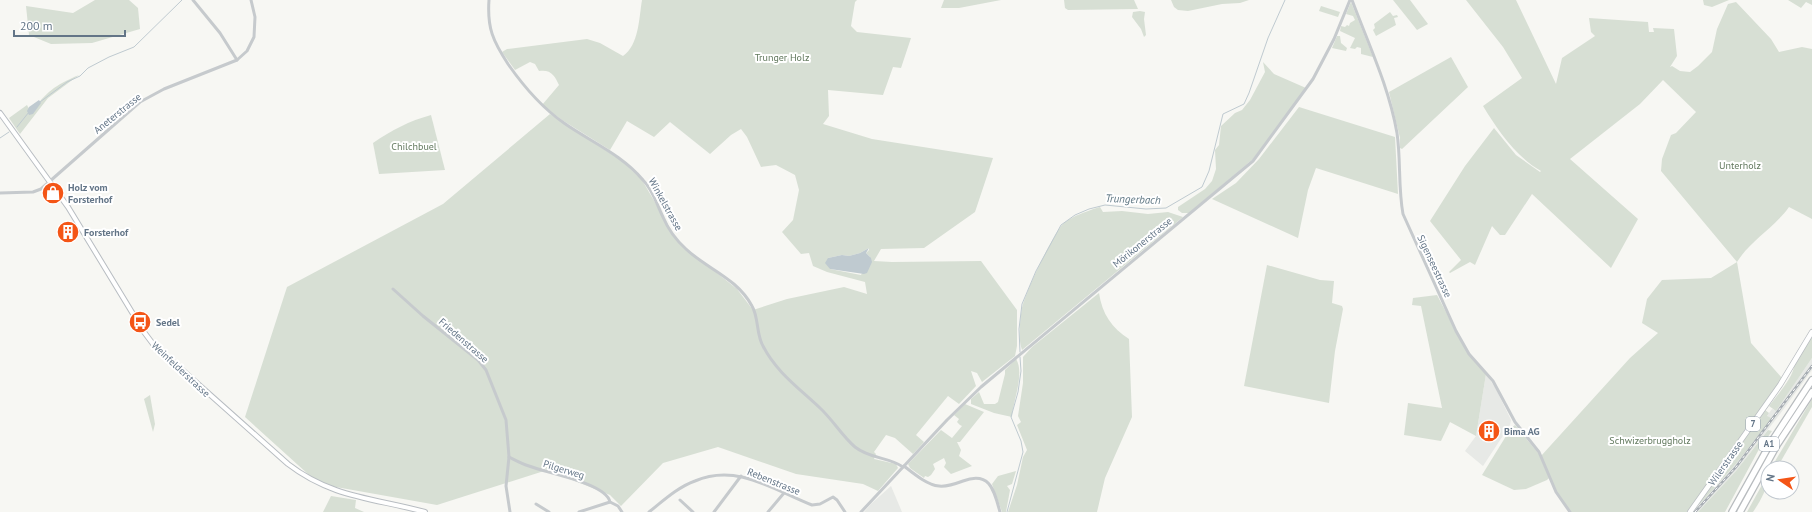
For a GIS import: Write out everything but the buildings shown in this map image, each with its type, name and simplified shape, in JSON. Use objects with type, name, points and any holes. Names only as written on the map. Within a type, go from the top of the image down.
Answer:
[{"type":"highway","name":"A1","points":[[1732,512],[1770,444],[1812,380]]},
{"type":"highway","name":"A1","points":[[1740,512],[1774,450],[1812,392]]},
{"type":"main road","name":"Weinfelderstrasse","points":[[0,113],[50,181],[146,336],[157,349],[288,464],[307,478],[342,493],[425,512]]},
{"type":"main road","name":"Wilerstrasse","points":[[1690,512],[1780,386],[1812,332]]},
{"type":"street","points":[[193,0],[220,33],[237,60]]},
{"type":"street","name":"Aneterstrasse","points":[[0,193],[33,192],[50,181],[140,102],[164,89],[237,60],[247,51],[254,37],[255,17],[251,0]]},
{"type":"street","name":"Winkelstrasse","points":[[489,0],[489,27],[492,36],[497,47],[524,87],[544,109],[624,161],[645,181],[663,219],[678,240],[686,249],[724,275],[742,292],[752,306],[762,344],[776,366],[795,387],[821,408],[854,447],[865,454],[903,466]]},
{"type":"street","name":"Mörikonerstrasse","points":[[861,512],[903,466],[981,386],[1253,161],[1313,79],[1334,39],[1351,0]]},
{"type":"street","name":"Sigenseestrasse","points":[[1351,0],[1382,79],[1393,115],[1399,151],[1400,199],[1405,221],[1456,331],[1469,354],[1493,381],[1515,422],[1539,452],[1556,492],[1570,512]]},
{"type":"street","name":"Friedenstrasse","points":[[393,289],[423,316],[478,360],[486,370],[506,420],[509,457],[506,486],[510,512]]},
{"type":"street","name":"Pilgerweg","points":[[509,457],[529,467],[586,484],[603,493],[609,498],[610,502],[618,506],[622,512]]},
{"type":"street","points":[[903,466],[936,486],[951,485],[975,478],[983,479],[990,484],[994,490],[1000,512]]},
{"type":"street","name":"Rebenstrasse","points":[[649,512],[684,486],[694,481],[716,475],[741,476],[755,480],[815,505],[821,504],[833,497],[837,500],[845,512]]},
{"type":"street","points":[[714,512],[741,476]]},
{"type":"street","points":[[768,512],[784,493]]},
{"type":"street","points":[[680,500],[693,512]]},
{"type":"street","points":[[578,512],[610,502]]},
{"type":"street","points":[[536,504],[549,512]]},
{"type":"shaded area","points":[[39,100],[41,103],[33,114],[29,115],[27,111],[29,107]]},
{"type":"shaded area","points":[[869,248],[866,253],[871,258],[872,262],[867,273],[864,274],[830,269],[825,263],[828,258],[842,255],[849,256],[860,253]]},
{"type":"shaded area","points":[[1812,358],[1812,370],[1736,471],[1698,512],[1693,512],[1735,465],[1769,413],[1772,409],[1776,410]]},
{"type":"shaded area","points":[[1486,374],[1496,389],[1511,420],[1510,425],[1483,466],[1465,451],[1476,436]]},
{"type":"shaded area","points":[[891,486],[902,512],[864,512],[871,504]]},
{"type":"green space","points":[[95,0],[129,0],[138,8],[140,29],[92,43],[51,44],[29,35],[26,6],[73,13]]},
{"type":"green space","name":"Trunger Holz","points":[[642,0],[857,0],[855,2],[851,26],[857,32],[911,38],[901,68],[893,67],[883,95],[828,90],[829,116],[823,124],[872,139],[993,158],[975,212],[924,248],[881,249],[874,261],[981,261],[1017,310],[1017,346],[1015,356],[982,382],[977,373],[971,371],[976,386],[959,404],[948,396],[916,435],[924,442],[913,454],[895,438],[886,435],[874,452],[876,454],[874,459],[896,464],[898,468],[878,491],[863,484],[796,474],[718,447],[663,463],[621,506],[610,495],[545,469],[544,471],[437,505],[319,484],[245,417],[287,287],[443,204],[550,114],[622,161],[642,180],[678,242],[737,289],[753,310],[787,299],[844,287],[867,294],[865,282],[827,272],[813,266],[809,253],[801,254],[782,232],[793,220],[799,190],[795,175],[776,165],[761,167],[747,137],[741,129],[731,135],[710,154],[670,122],[654,137],[627,121],[610,150],[562,120],[542,105],[559,85],[550,72],[539,71],[535,64],[530,62],[515,70],[502,52],[507,49],[587,39],[600,43],[623,56],[632,45],[635,38],[639,23]],"holes":[[[869,248],[866,253],[870,257],[861,275],[830,269],[828,258],[842,255],[849,256],[860,253]]]},
{"type":"green space","points":[[944,0],[1001,0],[959,8],[941,8]]},
{"type":"green space","points":[[1064,0],[1134,0],[1138,9],[1068,10],[1065,8]]},
{"type":"green space","points":[[1171,0],[1249,0],[1240,3],[1222,4],[1188,11],[1178,10],[1174,7]]},
{"type":"green space","points":[[1393,0],[1410,0],[1428,24],[1417,30]]},
{"type":"green space","name":"Unterholz","points":[[1466,0],[1516,0],[1556,84],[1562,58],[1595,36],[1591,32],[1589,18],[1648,22],[1649,32],[1654,32],[1653,28],[1674,29],[1677,56],[1670,67],[1672,66],[1680,71],[1690,72],[1712,52],[1717,29],[1728,4],[1736,2],[1771,39],[1779,52],[1802,47],[1812,49],[1812,219],[1789,207],[1776,222],[1742,254],[1737,262],[1661,171],[1662,159],[1671,135],[1676,133],[1696,112],[1663,80],[1640,104],[1570,159],[1638,219],[1611,268],[1532,194],[1505,235],[1500,235],[1492,226],[1475,265],[1470,262],[1450,273],[1449,272],[1461,260],[1430,221],[1465,166],[1494,128],[1516,155],[1540,172],[1541,171],[1515,150],[1494,124],[1483,106],[1522,78],[1503,47]]},
{"type":"green space","points":[[1703,0],[1729,0],[1712,7],[1704,5]]},
{"type":"green space","points":[[1788,0],[1812,0],[1812,5],[1806,2],[1801,8]]},
{"type":"green space","points":[[1351,2],[1373,57],[1361,54],[1361,48],[1350,48],[1355,38],[1340,31],[1341,26],[1349,26],[1350,23],[1355,20],[1353,16],[1346,14]]},
{"type":"green space","points":[[1321,6],[1340,12],[1338,17],[1319,11]]},
{"type":"green space","points":[[1133,12],[1145,12],[1144,19],[1146,35],[1144,37],[1141,29],[1132,17]]},
{"type":"green space","points":[[1390,12],[1393,16],[1397,15],[1398,17],[1394,18],[1396,25],[1376,36],[1373,30],[1375,28],[1374,24]]},
{"type":"green space","points":[[1337,36],[1340,36],[1341,43],[1347,48],[1346,51],[1332,48]]},
{"type":"green space","points":[[1451,57],[1468,87],[1402,149],[1400,148],[1400,138],[1389,92]]},
{"type":"green space","points":[[1263,62],[1274,74],[1306,88],[1253,159],[1189,213],[1182,213],[1178,210],[1178,207],[1205,189],[1212,181],[1216,169],[1215,150],[1219,145],[1221,126],[1235,113],[1242,110],[1250,100],[1265,72]]},
{"type":"green space","points":[[79,75],[48,98],[20,134],[9,118],[27,105],[31,113],[46,94],[63,82]]},
{"type":"green space","points":[[1299,107],[1395,137],[1398,194],[1316,168],[1308,190],[1298,238],[1212,199],[1236,183],[1259,159]]},
{"type":"green space","name":"Chilchbuel","points":[[431,115],[445,170],[379,174],[373,143],[401,126]]},
{"type":"green space","points":[[1100,207],[1103,212],[1122,211],[1148,214],[1168,212],[1183,217],[1022,350],[1020,324],[1024,300],[1052,241],[1062,225],[1069,219]]},
{"type":"green space","name":"Schwizerbruggholz","points":[[1737,262],[1751,343],[1782,378],[1687,512],[1570,512],[1556,492],[1541,456],[1630,358],[1658,333],[1642,323],[1647,299],[1662,280],[1711,278]]},
{"type":"green space","points":[[1267,265],[1320,280],[1334,281],[1332,303],[1342,306],[1343,309],[1335,351],[1329,403],[1244,386]]},
{"type":"green space","points":[[1099,293],[1100,301],[1105,314],[1113,325],[1129,339],[1132,417],[1105,478],[1097,512],[1008,512],[1017,485],[1023,457],[1027,450],[1017,425],[1021,422],[1018,416],[1023,383],[1023,357],[1032,347]]},
{"type":"green space","points":[[1437,295],[1464,346],[1486,374],[1476,436],[1450,422],[1441,441],[1404,435],[1408,403],[1442,408],[1421,306],[1412,305],[1413,298]]},
{"type":"green space","points":[[1812,336],[1812,358],[1776,411],[1769,406],[1792,374],[1794,365]]},
{"type":"green space","points":[[1016,359],[1019,379],[1012,417],[994,413],[971,404],[971,399],[979,392],[984,404],[995,404],[998,402],[1005,370]]},
{"type":"green space","points":[[150,395],[155,424],[153,432],[144,399]]},
{"type":"green space","points":[[1812,399],[1812,407],[1782,460],[1776,460]]},
{"type":"green space","points":[[965,404],[984,412],[960,442],[957,442],[961,450],[959,456],[972,466],[951,474],[944,467],[946,463],[944,458],[933,464],[935,469],[931,475],[928,477],[925,476],[924,478],[910,468],[908,464],[941,430],[952,438],[962,426],[957,422],[959,419],[954,415]]},
{"type":"green space","points":[[1765,410],[1769,413],[1767,416],[1771,418],[1770,421],[1735,465],[1700,504],[1699,503]]},
{"type":"green space","points":[[1515,425],[1539,454],[1549,478],[1526,489],[1514,490],[1482,475],[1511,428]]},
{"type":"green space","points":[[1768,430],[1772,431],[1758,451],[1725,512],[1698,512],[1736,471]]},
{"type":"green space","points":[[1016,471],[1012,484],[1007,486],[1010,490],[1006,512],[1002,512],[992,484],[998,476]]},
{"type":"green space","points":[[1760,488],[1760,500],[1753,512],[1747,512]]},
{"type":"green space","points":[[331,496],[356,500],[355,508],[364,512],[323,512]]},
{"type":"waterway","points":[[40,102],[67,82],[80,76],[88,68],[109,57],[134,47],[182,0]]},
{"type":"waterway","name":"Trungerbach","points":[[1020,352],[1019,329],[1022,304],[1036,271],[1061,225],[1075,215],[1089,209],[1105,205],[1146,209],[1166,208],[1202,187],[1209,171],[1223,114],[1244,104],[1268,38],[1285,0]]},
{"type":"waterway","points":[[17,127],[29,112]]},
{"type":"waterway","points":[[0,138],[9,132]]},
{"type":"waterway","name":"Trungerbach","points":[[1007,512],[1023,452],[1021,441],[1011,417],[1018,392],[1021,371],[1020,357]]},
{"type":"railway","points":[[1695,512],[1736,467],[1812,366]]},
{"type":"place","name":"Holz vom Forsterhof","points":[[53,193]]},
{"type":"place","name":"Forsterhof","points":[[68,232]]},
{"type":"place","name":"Sedel","points":[[140,322]]},
{"type":"place","name":"Bima AG","points":[[1489,431]]}]
